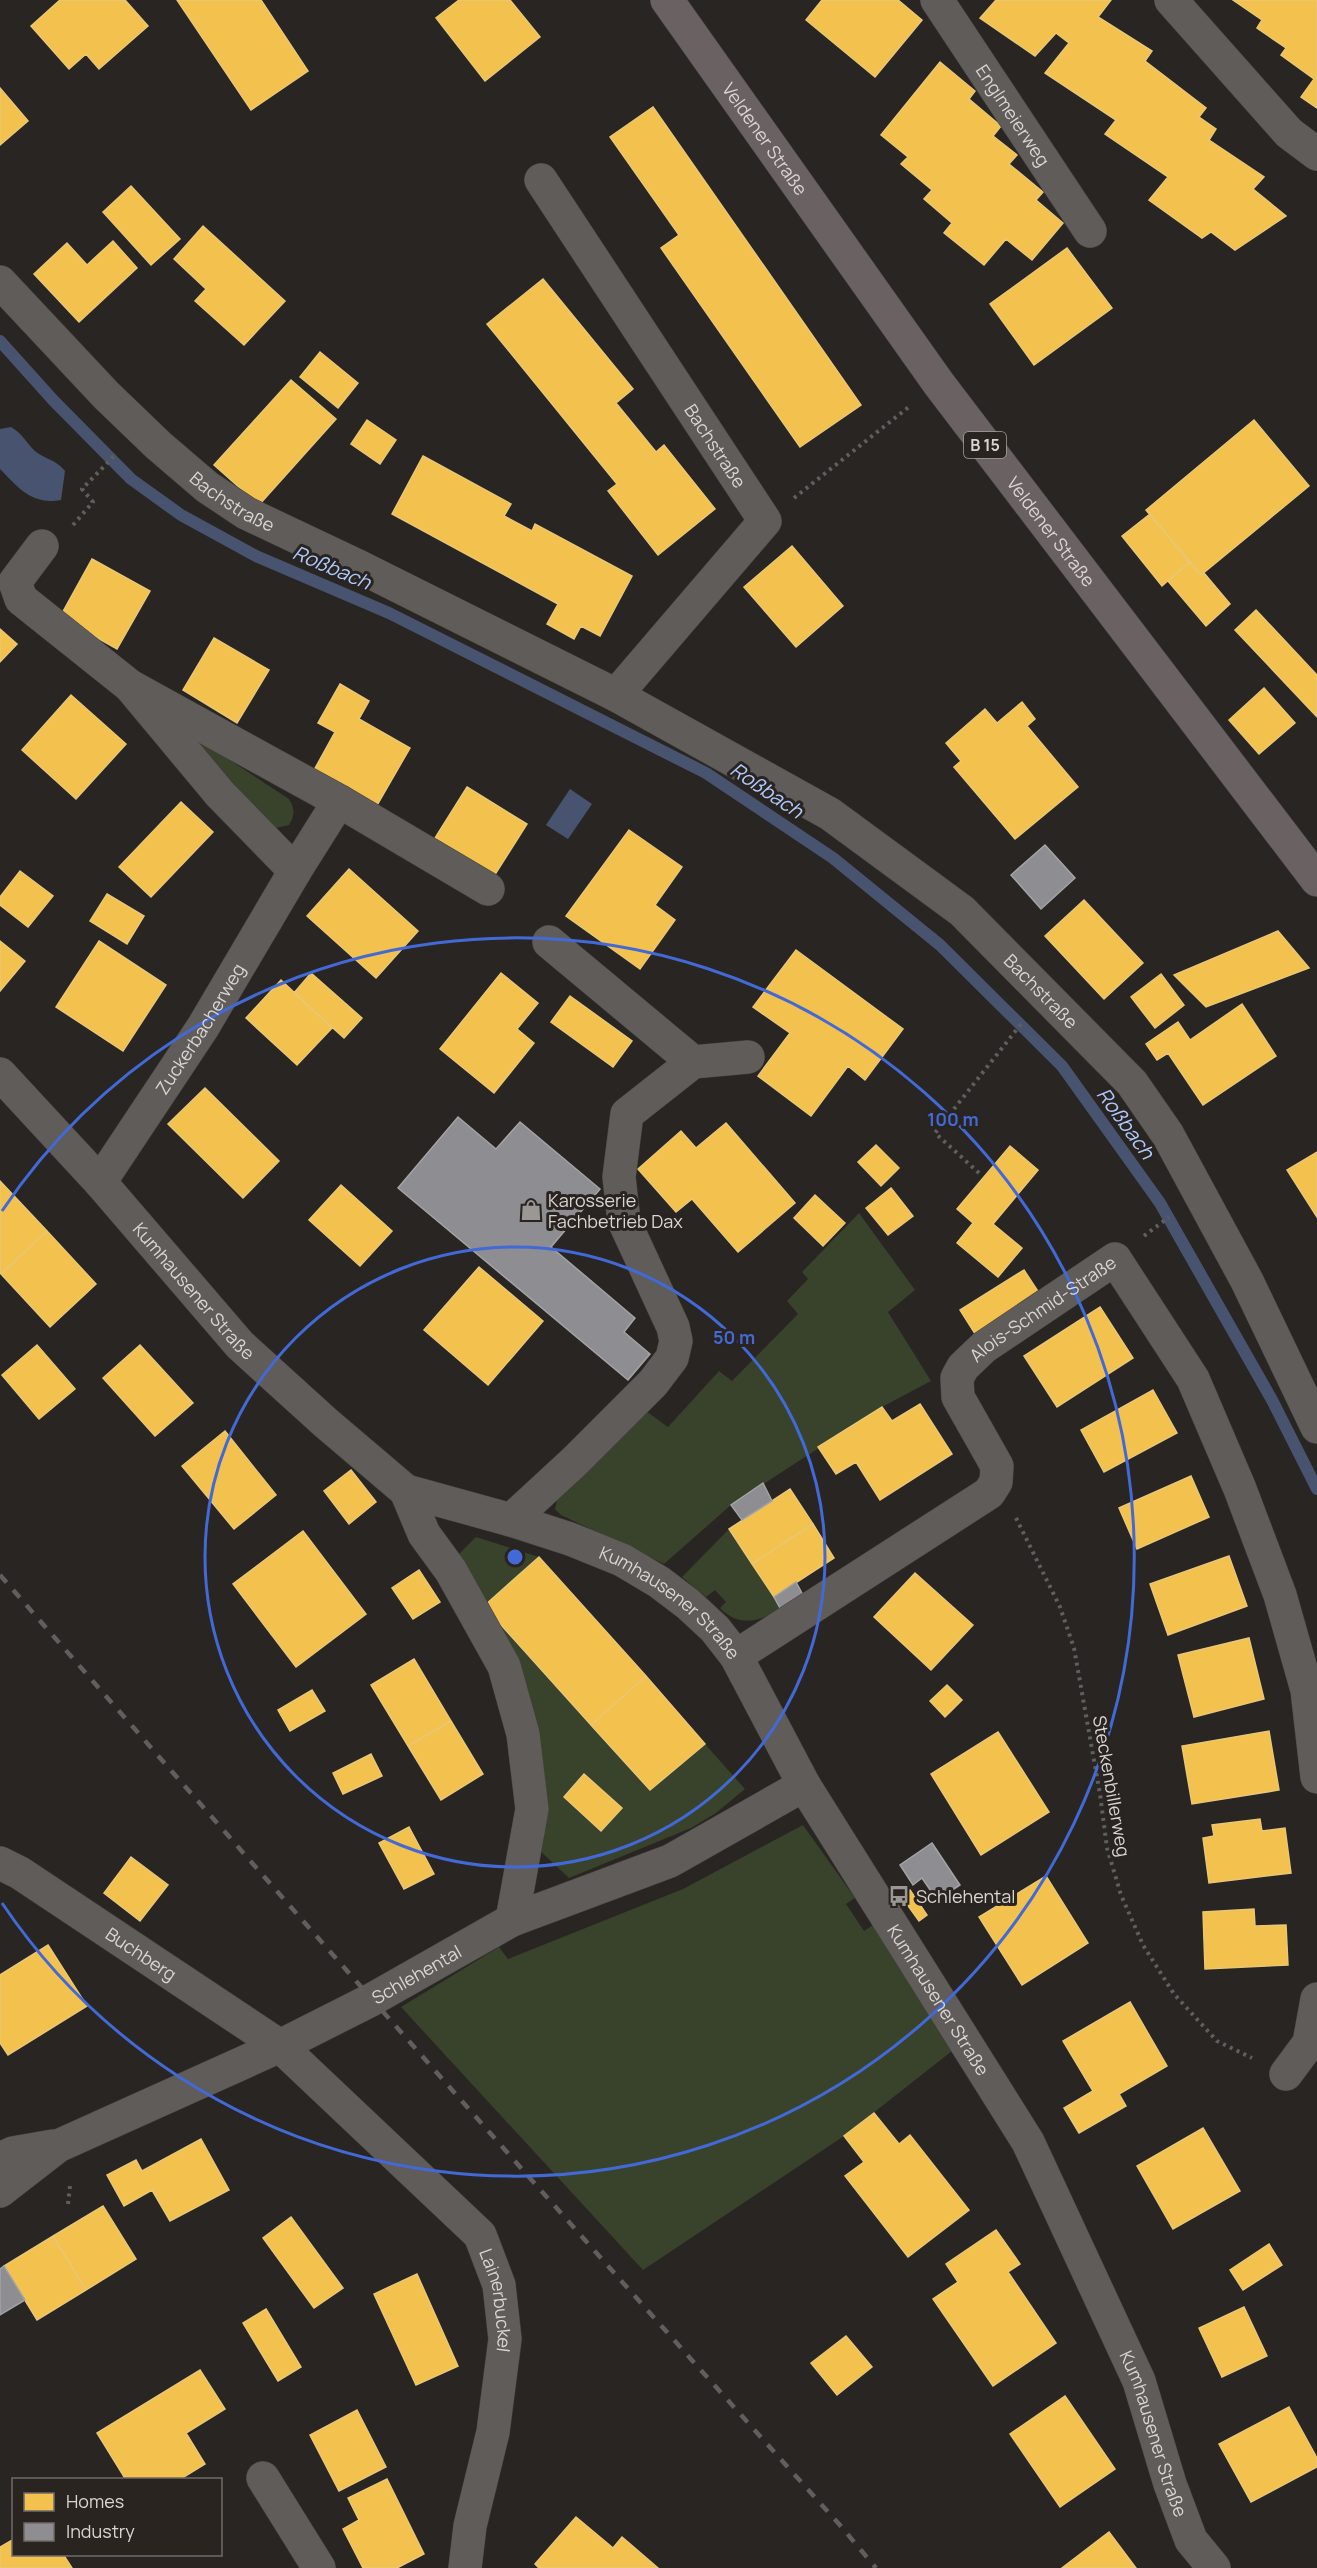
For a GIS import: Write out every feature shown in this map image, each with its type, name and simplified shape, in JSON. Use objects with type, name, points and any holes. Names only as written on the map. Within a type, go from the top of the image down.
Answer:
[{"type":"main road","name":"Veldener Straße","points":[[667,0],[939,384],[1317,880]]},
{"type":"street","points":[[1171,0],[1289,133],[1317,154]]},
{"type":"street","name":"Englmeierweg","points":[[939,4],[1090,231]]},
{"type":"street","name":"Bachstraße","points":[[541,180],[765,521]]},
{"type":"street","name":"Bachstraße","points":[[0,282],[106,395],[158,445],[207,487],[246,513],[616,694],[830,814],[962,911],[1062,1009],[1132,1083],[1168,1135],[1247,1281],[1317,1427]]},
{"type":"street","points":[[616,694],[765,521]]},
{"type":"street","points":[[42,546],[15,582],[21,599],[130,686],[339,801],[488,890]]},
{"type":"street","points":[[130,686],[219,794],[295,871]]},
{"type":"street","name":"Zuckerbacherweg","points":[[100,1182],[203,1027],[339,801]]},
{"type":"street","points":[[549,942],[693,1062]]},
{"type":"street","points":[[511,1520],[653,1383],[672,1358],[676,1341],[673,1327],[624,1221],[619,1177],[627,1114],[693,1062],[747,1058]]},
{"type":"street","name":"Kumhausener Straße","points":[[0,1074],[100,1182],[240,1345],[406,1491],[511,1520],[570,1539],[622,1560],[654,1578],[688,1604],[715,1629],[736,1656],[804,1785],[1028,2142],[1139,2380],[1170,2484],[1191,2540],[1214,2568]]},
{"type":"street","name":"Alois-Schmid-Straße","points":[[996,1482],[997,1466],[964,1411],[958,1397],[957,1378],[963,1367],[984,1347],[1115,1259],[1193,1379],[1240,1489],[1280,1595],[1307,1690],[1317,1777]]},
{"type":"street","points":[[736,1656],[989,1493],[996,1482]]},
{"type":"street","name":"Kumhausener Straße","points":[[406,1491],[424,1534],[451,1571],[504,1666],[523,1734],[532,1809],[512,1920]]},
{"type":"street","name":"Schlehental","points":[[0,2191],[58,2146],[280,2046],[371,2000],[512,1920],[670,1861],[804,1785]]},
{"type":"street","name":"Buchberg","points":[[0,1863],[21,1873],[280,2046]]},
{"type":"street","points":[[1286,2074],[1309,2043],[1317,1999]]},
{"type":"street","name":"Lainerbuckel","points":[[280,2046],[480,2235],[491,2260],[499,2286],[506,2338],[493,2432],[470,2526],[465,2568]]},
{"type":"street","name":"Schlehental","points":[[0,2159],[13,2153],[58,2146]]},
{"type":"street","points":[[262,2478],[318,2568]]},
{"type":"path","points":[[765,521],[939,384]]},
{"type":"path","points":[[42,546],[59,540],[87,510],[93,502],[82,489],[119,451]]},
{"type":"path","points":[[979,1173],[935,1133],[1011,1037]]},
{"type":"path","points":[[1142,1238],[1178,1209]]},
{"type":"path","name":"Steckenbillerweg","points":[[996,1482],[1060,1607],[1074,1648],[1107,1848],[1121,1895],[1143,1945],[1174,1994],[1217,2041],[1286,2074]]},
{"type":"green space","points":[[198,745],[207,745],[289,799],[294,812],[289,825],[272,829]]},
{"type":"green space","points":[[859,1213],[915,1290],[888,1312],[931,1381],[882,1407],[731,1505],[664,1564],[561,1515],[555,1509],[558,1495],[646,1411],[668,1427],[719,1371],[732,1381],[798,1314],[787,1301],[808,1279],[802,1272]]},
{"type":"green space","points":[[729,1529],[773,1597],[796,1582],[803,1595],[773,1614],[762,1618],[741,1620],[730,1616],[720,1608],[726,1602],[715,1590],[706,1597],[682,1577]]},
{"type":"green space","points":[[476,1537],[539,1557],[484,1606],[649,1789],[705,1744],[745,1789],[716,1813],[691,1828],[569,1878],[539,1850],[542,1822],[453,1560]]},
{"type":"green space","points":[[803,1825],[855,1898],[846,1904],[864,1931],[873,1925],[952,2051],[844,2136],[643,2270],[401,2007],[499,1947],[508,1959],[683,1889]]},
{"type":"water","points":[[11,427],[35,451],[57,463],[65,471],[61,500],[41,500],[26,493],[0,469],[0,429]]},
{"type":"water","points":[[570,789],[592,804],[568,839],[546,825]]},
{"type":"building: Homes","points":[[60,0],[125,0],[148,26],[99,69],[86,54],[69,69],[31,26]]},
{"type":"building: Homes","points":[[177,0],[261,0],[308,71],[251,110]]},
{"type":"building: Homes","points":[[459,0],[510,0],[540,37],[485,81],[436,18]]},
{"type":"building: Homes","points":[[822,0],[898,0],[922,20],[875,77],[806,20]]},
{"type":"building: Homes","points":[[996,0],[1111,0],[1098,17],[1152,51],[1145,61],[1206,108],[1199,117],[1216,129],[1209,140],[1264,177],[1253,189],[1286,216],[1235,250],[1211,232],[1202,238],[1149,200],[1168,177],[1105,134],[1116,120],[1045,73],[1069,43],[1056,33],[1035,56],[980,18]]},
{"type":"building: Homes","points":[[1233,0],[1317,0],[1317,108],[1301,97],[1314,79],[1281,55],[1286,48],[1257,28],[1262,20]]},
{"type":"building: Homes","points":[[940,62],[975,91],[969,99],[1001,126],[993,136],[1017,155],[1009,164],[1043,192],[1036,200],[1063,223],[1032,260],[1006,239],[984,265],[944,233],[952,223],[924,199],[932,190],[901,164],[908,157],[881,135]]},
{"type":"building: Homes","points":[[0,88],[28,121],[0,145]]},
{"type":"building: Homes","points":[[653,107],[861,405],[800,447],[661,248],[679,235],[610,137]]},
{"type":"building: Homes","points":[[131,186],[180,239],[151,265],[103,212]]},
{"type":"building: Homes","points":[[203,226],[285,301],[244,345],[195,301],[206,289],[174,259]]},
{"type":"building: Homes","points":[[113,241],[137,268],[79,322],[34,274],[67,243],[87,265]]},
{"type":"building: Homes","points":[[1067,248],[1112,308],[1034,365],[990,304]]},
{"type":"building: Homes","points":[[543,279],[633,389],[616,403],[656,452],[664,445],[715,509],[658,555],[608,491],[617,484],[487,324]]},
{"type":"building: Homes","points":[[320,352],[358,383],[338,408],[300,377]]},
{"type":"building: Homes","points":[[291,380],[336,419],[259,505],[214,465]]},
{"type":"building: Homes","points":[[367,420],[396,440],[380,464],[351,444]]},
{"type":"building: Homes","points":[[1254,420],[1309,486],[1201,575],[1146,510]]},
{"type":"building: Homes","points":[[423,456],[511,504],[504,516],[532,531],[535,524],[632,576],[600,636],[581,626],[574,639],[547,624],[558,604],[392,514]]},
{"type":"building: Homes","points":[[1150,514],[1189,562],[1162,586],[1122,536]]},
{"type":"building: Homes","points":[[792,546],[843,606],[796,647],[744,587]]},
{"type":"building: Homes","points":[[92,559],[150,591],[117,649],[60,617]]},
{"type":"building: Homes","points":[[1189,562],[1201,575],[1204,573],[1230,604],[1206,626],[1168,581]]},
{"type":"building: Homes","points":[[1256,610],[1317,675],[1317,717],[1235,630]]},
{"type":"building: Homes","points":[[0,629],[17,644],[0,662]]},
{"type":"building: Homes","points":[[214,638],[269,670],[237,723],[183,690]]},
{"type":"building: Homes","points":[[340,684],[369,701],[359,719],[410,748],[376,807],[313,772],[335,732],[318,723]]},
{"type":"building: Homes","points":[[1264,688],[1295,723],[1259,754],[1229,720]]},
{"type":"building: Homes","points":[[71,695],[126,744],[76,799],[22,750]]},
{"type":"building: Homes","points":[[1022,702],[1035,719],[1027,726],[1078,787],[1015,839],[954,767],[961,761],[946,743],[985,709],[997,723]]},
{"type":"building: Homes","points":[[467,787],[527,824],[489,884],[430,846]]},
{"type":"building: Homes","points":[[181,802],[213,832],[151,897],[119,867]]},
{"type":"building: Homes","points":[[629,830],[682,867],[655,905],[675,920],[640,969],[566,916]]},
{"type":"building: Homes","points":[[349,869],[418,931],[376,978],[307,916]]},
{"type":"building: Homes","points":[[20,871],[53,896],[28,927],[0,905],[0,897]]},
{"type":"building: Homes","points":[[107,894],[144,916],[127,944],[90,921]]},
{"type":"building: Homes","points":[[1084,900],[1143,963],[1104,999],[1045,936]]},
{"type":"building: Homes","points":[[1278,931],[1309,968],[1206,1007],[1174,975]]},
{"type":"building: Homes","points":[[0,941],[25,961],[0,991]]},
{"type":"building: Homes","points":[[99,941],[166,985],[123,1051],[56,1007]]},
{"type":"building: Homes","points":[[796,950],[903,1029],[865,1080],[848,1066],[811,1116],[758,1076],[790,1033],[753,1007]]},
{"type":"building: Homes","points":[[311,973],[362,1018],[344,1038],[294,993]]},
{"type":"building: Homes","points":[[501,973],[538,1003],[517,1029],[534,1043],[494,1093],[440,1049]]},
{"type":"building: Homes","points":[[1161,974],[1184,1005],[1155,1028],[1131,997]]},
{"type":"building: Homes","points":[[281,980],[332,1028],[297,1065],[246,1018]]},
{"type":"building: Homes","points":[[570,996],[632,1041],[613,1067],[551,1022]]},
{"type":"building: Homes","points":[[1242,1004],[1276,1056],[1203,1105],[1168,1053],[1157,1060],[1146,1044],[1178,1022],[1190,1040]]},
{"type":"building: Homes","points":[[205,1088],[279,1161],[243,1198],[168,1124]]},
{"type":"building: Homes","points":[[726,1123],[795,1203],[738,1252],[692,1199],[676,1212],[638,1169],[681,1131],[696,1148]]},
{"type":"building: Homes","points":[[876,1145],[899,1168],[881,1186],[858,1162]]},
{"type":"building: Homes","points":[[1010,1146],[1038,1170],[993,1224],[1022,1248],[998,1277],[957,1243],[973,1223],[957,1209]]},
{"type":"building: Homes","points":[[1317,1152],[1317,1217],[1287,1170]]},
{"type":"building: Homes","points":[[0,1181],[47,1231],[1,1274],[0,1273]]},
{"type":"building: Homes","points":[[341,1185],[392,1231],[360,1266],[309,1220]]},
{"type":"building: Homes","points":[[891,1188],[913,1216],[888,1235],[866,1208]]},
{"type":"building: Homes","points":[[815,1195],[845,1223],[823,1246],[794,1218]]},
{"type":"building: Homes","points":[[47,1231],[96,1284],[50,1327],[1,1274]]},
{"type":"building: Homes","points":[[479,1267],[543,1321],[488,1385],[424,1330]]},
{"type":"building: Homes","points":[[1024,1270],[1043,1299],[979,1340],[960,1310]]},
{"type":"building: Homes","points":[[1100,1307],[1133,1358],[1057,1407],[1024,1356]]},
{"type":"building: Homes","points":[[37,1345],[75,1389],[39,1419],[2,1375]]},
{"type":"building: Homes","points":[[140,1345],[193,1403],[155,1436],[103,1378]]},
{"type":"building: Homes","points":[[1153,1390],[1177,1433],[1104,1472],[1081,1430]]},
{"type":"building: Homes","points":[[920,1404],[952,1454],[880,1500],[856,1462],[836,1474],[818,1447],[882,1407],[892,1421]]},
{"type":"building: Homes","points":[[225,1431],[276,1495],[234,1529],[182,1466]]},
{"type":"building: Homes","points":[[351,1470],[376,1502],[349,1524],[324,1491]]},
{"type":"building: Homes","points":[[1191,1476],[1209,1517],[1137,1549],[1119,1508]]},
{"type":"building: Homes","points":[[790,1489],[813,1524],[752,1564],[729,1529]]},
{"type":"building: Homes","points":[[813,1524],[834,1558],[774,1597],[752,1564]]},
{"type":"building: Homes","points":[[303,1531],[366,1614],[296,1667],[233,1584]]},
{"type":"building: Homes","points":[[1229,1556],[1247,1606],[1168,1635],[1150,1584]]},
{"type":"building: Homes","points":[[539,1557],[646,1676],[591,1725],[484,1606]]},
{"type":"building: Homes","points":[[419,1570],[440,1602],[413,1619],[392,1588]]},
{"type":"building: Homes","points":[[915,1573],[973,1625],[931,1670],[874,1617]]},
{"type":"building: Homes","points":[[1249,1638],[1264,1699],[1194,1717],[1178,1655]]},
{"type":"building: Homes","points":[[414,1659],[451,1721],[408,1746],[371,1685]]},
{"type":"building: Homes","points":[[646,1676],[705,1744],[650,1790],[591,1725]]},
{"type":"building: Homes","points":[[947,1685],[962,1700],[945,1717],[930,1701]]},
{"type":"building: Homes","points":[[312,1690],[325,1711],[290,1731],[278,1710]]},
{"type":"building: Homes","points":[[451,1721],[483,1774],[441,1800],[408,1746]]},
{"type":"building: Homes","points":[[1269,1731],[1279,1790],[1192,1804],[1182,1746]]},
{"type":"building: Homes","points":[[998,1732],[1049,1812],[981,1855],[931,1774]]},
{"type":"building: Homes","points":[[371,1754],[382,1776],[343,1794],[333,1773]]},
{"type":"building: Homes","points":[[584,1774],[622,1808],[601,1831],[564,1797]]},
{"type":"building: Homes","points":[[1260,1819],[1262,1831],[1285,1828],[1291,1873],[1209,1883],[1203,1838],[1214,1836],[1212,1825]]},
{"type":"building: Homes","points":[[409,1827],[434,1874],[404,1889],[379,1843]]},
{"type":"building: Homes","points":[[131,1857],[168,1885],[140,1921],[104,1893]]},
{"type":"building: Homes","points":[[1046,1876],[1088,1943],[1022,1985],[979,1917]]},
{"type":"building: Homes","points":[[910,1890],[927,1915],[919,1921],[901,1896]]},
{"type":"building: Homes","points":[[1254,1909],[1255,1926],[1286,1925],[1288,1965],[1205,1969],[1203,1912]]},
{"type":"building: Homes","points":[[48,1945],[87,2006],[8,2055],[0,2043],[0,1975]]},
{"type":"building: Homes","points":[[1130,2002],[1167,2066],[1119,2094],[1126,2106],[1079,2133],[1064,2108],[1093,2091],[1063,2041]]},
{"type":"building: Homes","points":[[874,2113],[899,2144],[910,2135],[969,2210],[908,2257],[845,2176],[864,2162],[844,2136]]},
{"type":"building: Homes","points":[[1203,2128],[1240,2191],[1173,2229],[1137,2166]]},
{"type":"building: Homes","points":[[201,2139],[229,2190],[170,2221],[152,2190],[124,2206],[107,2175],[136,2160],[142,2171]]},
{"type":"building: Homes","points":[[103,2206],[136,2259],[86,2290],[53,2236]]},
{"type":"building: Homes","points":[[291,2217],[343,2288],[314,2308],[263,2238]]},
{"type":"building: Homes","points":[[996,2230],[1020,2264],[1008,2272],[1056,2343],[993,2386],[933,2299],[958,2282],[946,2264]]},
{"type":"building: Homes","points":[[53,2236],[86,2290],[37,2320],[4,2266]]},
{"type":"building: Homes","points":[[1269,2244],[1282,2265],[1243,2290],[1230,2270]]},
{"type":"building: Homes","points":[[417,2274],[458,2366],[416,2385],[374,2294]]},
{"type":"building: Homes","points":[[1244,2307],[1267,2356],[1222,2377],[1199,2328]]},
{"type":"building: Homes","points":[[266,2309],[301,2367],[278,2381],[243,2323]]},
{"type":"building: Homes","points":[[846,2336],[872,2367],[837,2395],[811,2363]]},
{"type":"building: Homes","points":[[200,2370],[225,2409],[186,2433],[205,2464],[182,2478],[125,2478],[97,2433]]},
{"type":"building: Homes","points":[[1065,2396],[1115,2469],[1060,2507],[1010,2434]]},
{"type":"building: Homes","points":[[1289,2407],[1317,2458],[1317,2467],[1251,2502],[1219,2444]]},
{"type":"building: Homes","points":[[357,2410],[386,2467],[339,2491],[310,2435]]},
{"type":"building: Homes","points":[[387,2479],[424,2554],[397,2568],[363,2568],[343,2529],[359,2520],[348,2498]]},
{"type":"building: Homes","points":[[576,2517],[613,2548],[622,2537],[658,2568],[539,2568],[535,2564]]},
{"type":"building: Homes","points":[[1109,2532],[1136,2568],[1062,2568]]},
{"type":"building: Homes","points":[[12,2540],[12,2556],[64,2556],[72,2568],[0,2568],[0,2547]]},
{"type":"building: Industry","points":[[1045,845],[1075,878],[1041,909],[1011,875]]},
{"type":"building: Industry","points":[[458,1117],[496,1149],[520,1122],[600,1189],[551,1247],[635,1318],[624,1332],[650,1354],[628,1380],[398,1188]]},
{"type":"building: Industry","points":[[763,1483],[772,1501],[742,1520],[731,1505]]},
{"type":"building: Industry","points":[[796,1582],[803,1595],[781,1610],[774,1597]]},
{"type":"building: Industry","points":[[932,1843],[960,1885],[937,1900],[922,1878],[913,1885],[900,1865]]},
{"type":"building: Industry","points":[[4,2266],[25,2300],[0,2315],[0,2269]]},
{"type":"waterway","name":"Roßbach","points":[[0,341],[53,400],[131,479],[181,515],[256,556],[389,613],[706,773],[833,858],[940,945],[1062,1066],[1160,1203],[1272,1400],[1317,1489]]},
{"type":"railway","points":[[0,1575],[876,2568]]},
{"type":"place","name":"Karosserie Fachbetrieb Dax","points":[[531,1210]]},
{"type":"place","name":"Schlehental","points":[[899,1896]]}]
